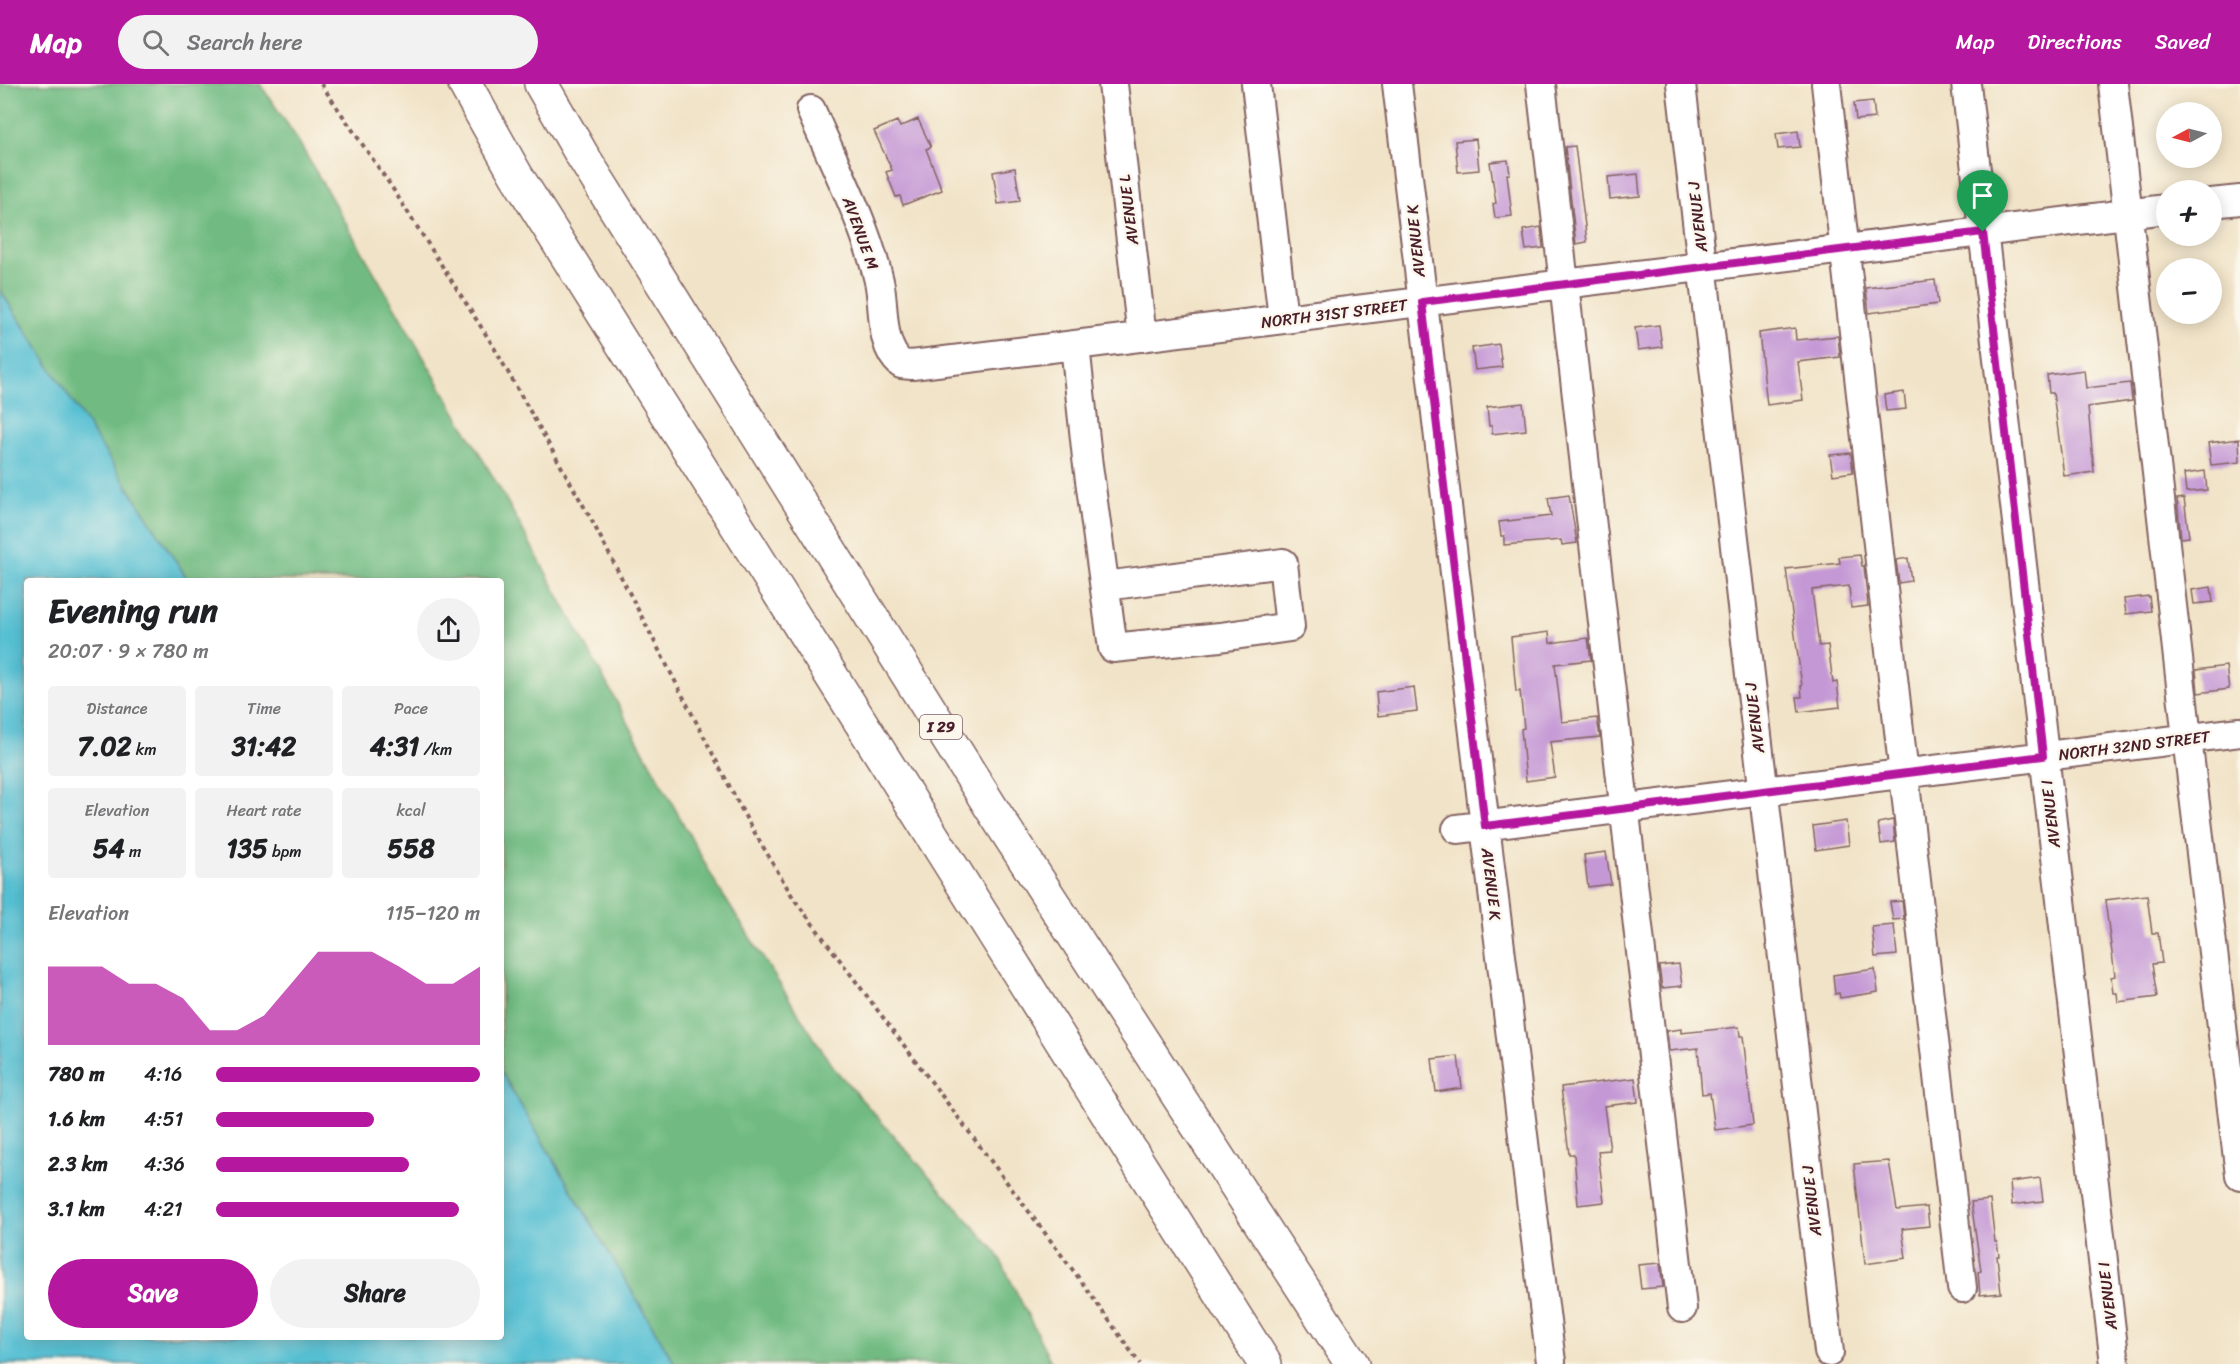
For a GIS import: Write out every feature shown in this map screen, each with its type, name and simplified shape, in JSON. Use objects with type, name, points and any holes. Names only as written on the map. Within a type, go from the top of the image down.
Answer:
[{"type":"highway","points":[[465,84],[516,175],[1265,1364]]},
{"type":"highway","name":"I 29","points":[[541,84],[582,155],[992,809],[1352,1364]]},
{"type":"street","name":"AVENUE L","points":[[1113,84],[1142,337]]},
{"type":"street","points":[[1256,84],[1283,319]]},
{"type":"street","name":"AVENUE K","points":[[1397,84],[1422,302],[1471,828],[1551,1362]]},
{"type":"street","points":[[1541,84],[1683,1308]]},
{"type":"street","name":"AVENUE J","points":[[1681,84],[1829,1352]]},
{"type":"street","points":[[1826,84],[1962,1288]]},
{"type":"street","name":"AVENUE I","points":[[1966,84],[2115,1364]]},
{"type":"street","points":[[2113,84],[2187,738],[2240,1175]]},
{"type":"street","name":"AVENUE M","points":[[811,110],[869,248],[879,282],[890,351],[896,359]]},
{"type":"street","points":[[2222,202],[2240,200]]},
{"type":"street","name":"NORTH 31ST STREET","points":[[896,359],[901,364],[912,365],[2156,210]]},
{"type":"street","points":[[1075,345],[1087,458],[1113,648],[1290,627],[1283,563],[1105,586]]},
{"type":"street","name":"NORTH 32ND STREET","points":[[1471,828],[2240,732]]},
{"type":"path","points":[[321,84],[391,186],[492,344],[591,519],[746,818],[794,899],[1081,1281],[1140,1364]]},
{"type":"green space","points":[[0,84],[260,84],[294,134],[503,494],[719,889],[832,1066],[997,1253],[1052,1364],[675,1364],[504,1077],[504,578],[187,578],[0,290]]},
{"type":"water","points":[[0,290],[187,578],[24,578],[24,1340],[504,1340],[504,1077],[675,1364],[0,1364]]},
{"type":"building","points":[[1873,101],[1875,118],[1856,120],[1854,103]]},
{"type":"building","points":[[918,119],[931,147],[926,149],[942,190],[903,205],[900,196],[896,197],[886,172],[892,170],[874,131],[897,121],[900,127]]},
{"type":"building","points":[[1798,131],[1800,147],[1778,149],[1776,134]]},
{"type":"building","points":[[1476,139],[1479,170],[1458,172],[1455,141]]},
{"type":"building","points":[[1575,146],[1587,242],[1576,244],[1565,147]]},
{"type":"building","points":[[1508,160],[1510,174],[1507,174],[1512,216],[1495,218],[1493,204],[1496,203],[1490,162]]},
{"type":"building","points":[[1015,168],[1020,201],[998,204],[993,172]]},
{"type":"building","points":[[1638,174],[1640,196],[1610,199],[1608,177]]},
{"type":"building","points":[[1541,227],[1543,248],[1526,250],[1523,230]]},
{"type":"building","points":[[1935,280],[1938,304],[1869,313],[1866,288]]},
{"type":"building","points":[[1659,325],[1662,347],[1638,350],[1635,328]]},
{"type":"building","points":[[1795,328],[1796,340],[1838,336],[1840,357],[1798,362],[1803,400],[1767,405],[1759,333]]},
{"type":"building","points":[[1499,344],[1502,367],[1475,370],[1472,348]]},
{"type":"building","points":[[2084,370],[2086,388],[2130,383],[2132,401],[2088,407],[2094,472],[2064,476],[2053,393],[2049,393],[2047,375]]},
{"type":"building","points":[[1904,392],[1906,409],[1886,411],[1884,395]]},
{"type":"building","points":[[1523,403],[1526,430],[1492,434],[1487,407]]},
{"type":"building","points":[[2239,439],[2240,462],[2211,465],[2208,443]]},
{"type":"building","points":[[1851,453],[1853,472],[1833,475],[1830,455]]},
{"type":"building","points":[[2205,471],[2207,490],[2186,492],[2184,474]]},
{"type":"building","points":[[1569,495],[1577,543],[1562,545],[1561,540],[1504,545],[1504,536],[1501,536],[1499,522],[1551,516],[1548,498]]},
{"type":"building","points":[[2184,498],[2189,537],[2181,538],[2177,499]]},
{"type":"building","points":[[1860,555],[1862,566],[1864,566],[1868,606],[1851,608],[1849,586],[1812,590],[1819,646],[1828,645],[1833,683],[1837,682],[1840,707],[1799,712],[1797,697],[1802,697],[1802,686],[1786,569],[1840,563],[1839,557]]},
{"type":"building","points":[[1908,558],[1911,581],[1899,583],[1896,560]]},
{"type":"building","points":[[2211,587],[2213,602],[2194,604],[2192,590]]},
{"type":"building","points":[[2149,596],[2151,611],[2126,614],[2124,599]]},
{"type":"building","points":[[1549,632],[1550,643],[1588,638],[1591,660],[1555,664],[1562,722],[1597,718],[1600,737],[1550,742],[1555,777],[1526,781],[1521,729],[1524,728],[1520,691],[1516,692],[1511,637]]},
{"type":"building","points":[[2226,666],[2229,689],[2198,693],[2196,670]]},
{"type":"building","points":[[1414,687],[1417,711],[1378,716],[1376,692]]},
{"type":"building","points":[[1893,820],[1895,842],[1881,844],[1878,823]]},
{"type":"building","points":[[1846,821],[1849,845],[1816,850],[1813,826]]},
{"type":"building","points":[[1606,852],[1611,884],[1588,887],[1584,855]]},
{"type":"building","points":[[2147,895],[2152,933],[2158,933],[2162,963],[2152,964],[2157,997],[2118,1002],[2117,993],[2113,993],[2111,977],[2115,976],[2105,900]]},
{"type":"building","points":[[1902,901],[1904,919],[1893,920],[1890,902]]},
{"type":"building","points":[[1894,925],[1897,955],[1875,957],[1872,927]]},
{"type":"building","points":[[1679,964],[1682,986],[1662,988],[1659,966]]},
{"type":"building","points":[[1875,969],[1878,992],[1840,998],[1839,993],[1835,994],[1833,975]]},
{"type":"building","points":[[1739,1027],[1740,1036],[1743,1036],[1753,1125],[1715,1130],[1710,1093],[1702,1094],[1698,1048],[1669,1051],[1667,1031],[1681,1029],[1681,1033]]},
{"type":"building","points":[[1458,1056],[1462,1088],[1436,1092],[1432,1059]]},
{"type":"building","points":[[1635,1078],[1638,1102],[1604,1106],[1610,1150],[1598,1151],[1604,1202],[1578,1205],[1574,1154],[1569,1154],[1561,1087]]},
{"type":"building","points":[[1889,1161],[1897,1210],[1927,1207],[1929,1226],[1902,1229],[1906,1258],[1865,1264],[1854,1164]]},
{"type":"building","points":[[2040,1178],[2043,1201],[2012,1205],[2010,1182]]},
{"type":"building","points":[[1990,1200],[1999,1256],[1997,1256],[2001,1293],[1980,1295],[1978,1272],[1981,1271],[1971,1202]]},
{"type":"building","points":[[1660,1263],[1663,1287],[1641,1289],[1638,1265]]},
{"type":"route","points":[[1983,232],[2043,756],[1485,826],[1422,302],[1983,232]]}]
